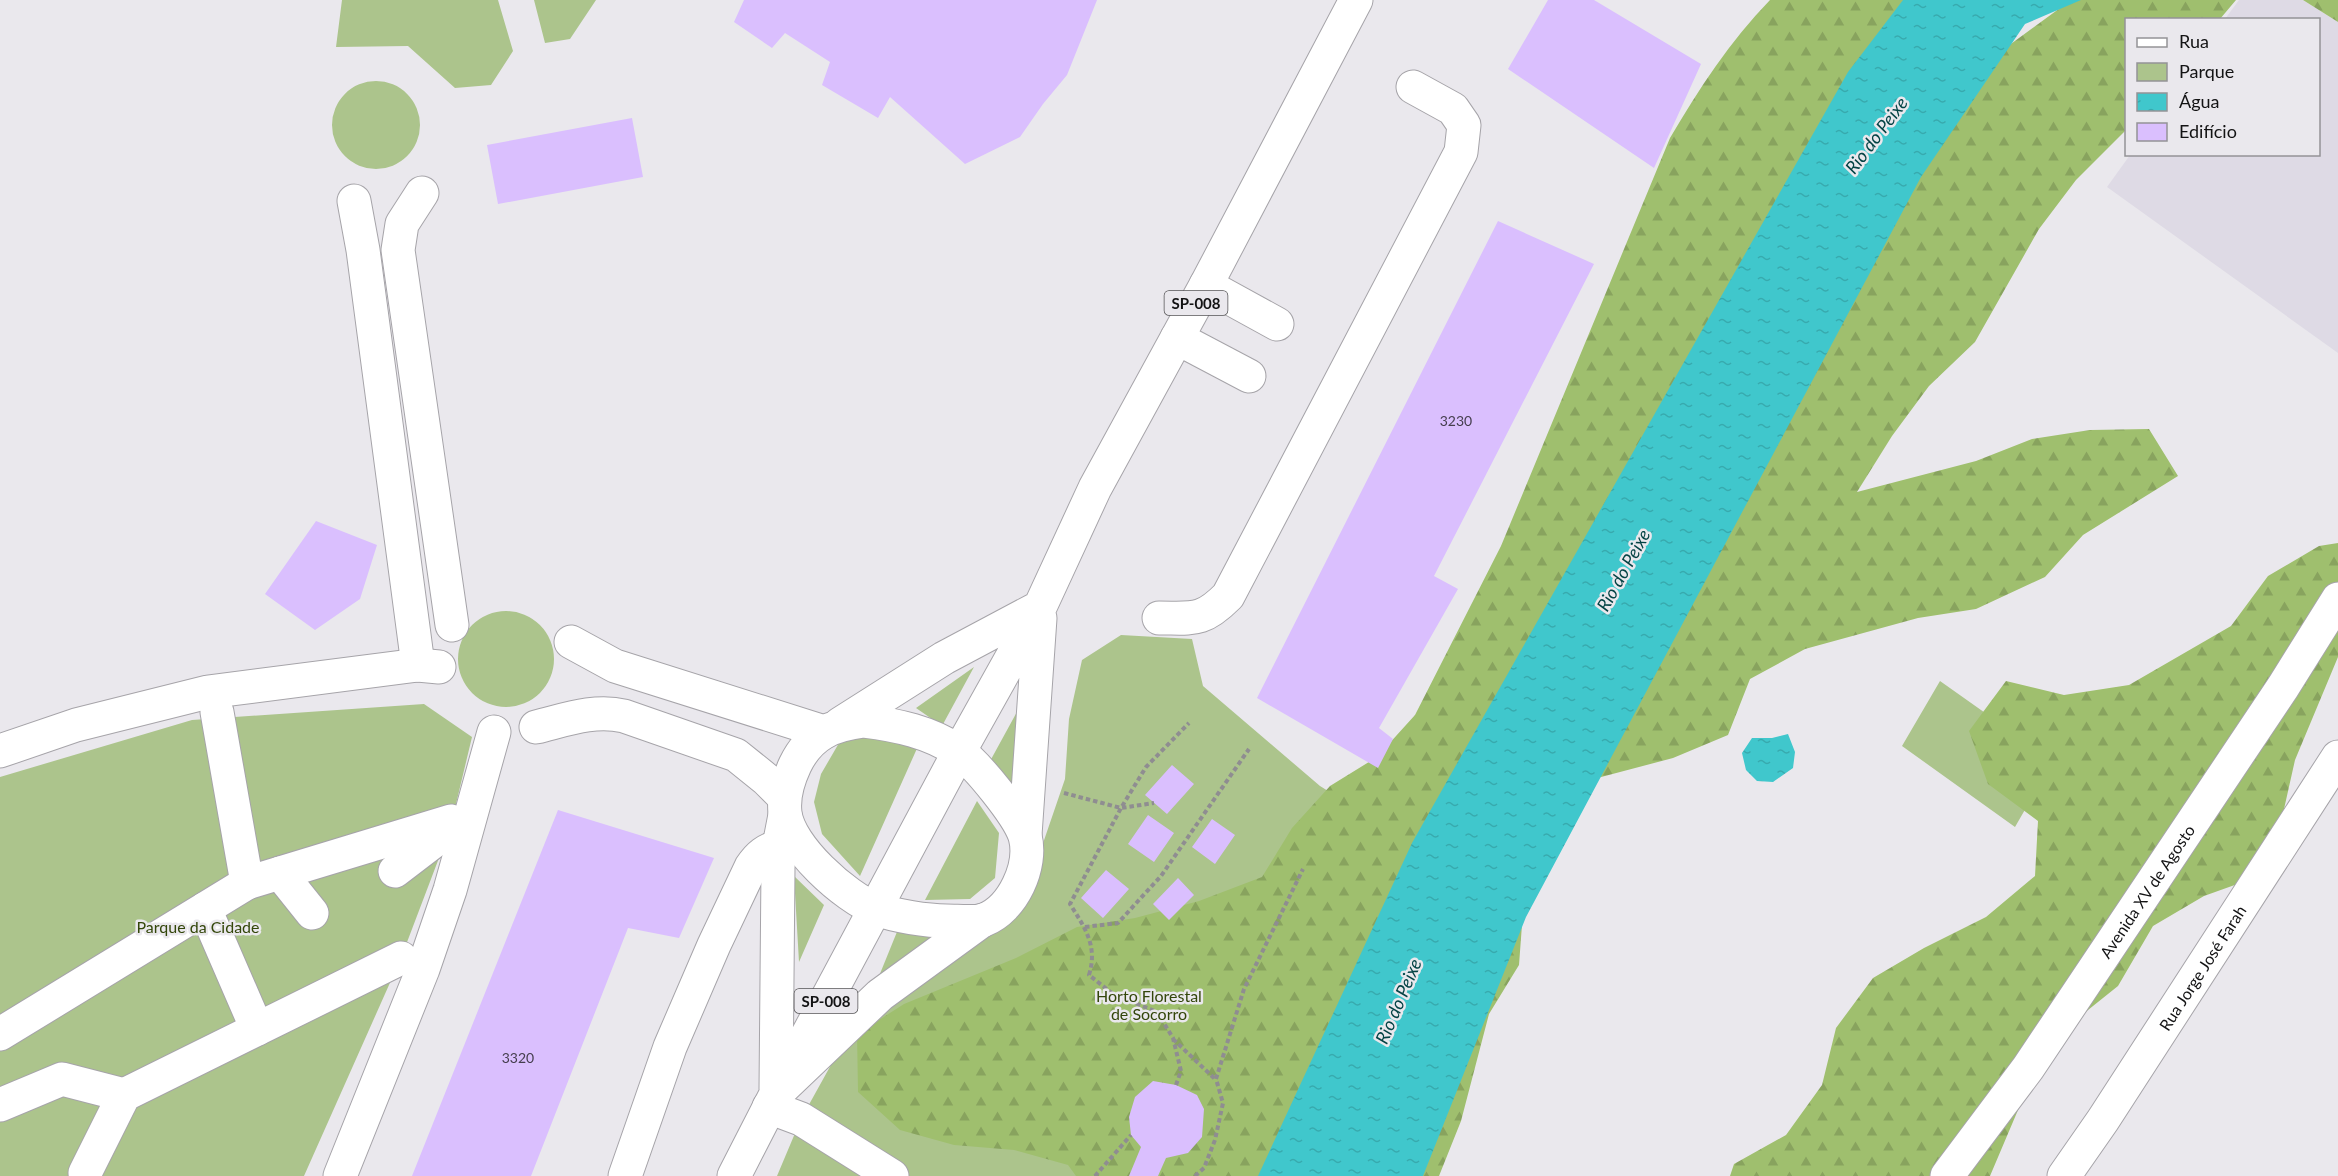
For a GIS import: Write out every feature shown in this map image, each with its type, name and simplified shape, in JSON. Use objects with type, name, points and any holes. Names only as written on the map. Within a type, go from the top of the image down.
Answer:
[{"type":"street","name":"SP-008","points":[[734,1176],[959,752],[1041,607],[1095,488],[1206,285],[1356,0]]},
{"type":"street","points":[[1159,618],[1198,618],[1214,610],[1228,596],[1461,152],[1464,125],[1453,109],[1413,87]]},
{"type":"street","points":[[422,193],[402,224],[398,250],[452,625]]},
{"type":"street","points":[[0,751],[76,725],[208,692],[429,666],[354,201]]},
{"type":"street","points":[[1206,285],[1277,324]]},
{"type":"street","points":[[1177,338],[1249,376]]},
{"type":"street","name":"Avenida XV de Agosto","points":[[1947,1176],[2028,1068],[2283,687],[2338,600]]},
{"type":"street","points":[[772,1101],[782,831],[790,776],[801,754],[832,728],[944,658],[1041,607]]},
{"type":"street","points":[[772,1101],[880,995],[1007,902],[1017,887],[1026,859],[1024,835],[1041,607]]},
{"type":"street","points":[[571,642],[615,666],[832,728],[864,721],[892,724],[924,734],[959,752],[993,787],[1012,813],[1024,835]]},
{"type":"street","points":[[217,712],[247,883]]},
{"type":"street","points":[[536,727],[594,713],[611,713],[736,755],[761,774],[782,831],[794,837],[809,857],[842,889],[876,909],[937,921],[983,920]]},
{"type":"street","points":[[340,1176],[423,969],[450,890],[494,732]]},
{"type":"street","name":"Rua Jorge José Farah","points":[[2064,1176],[2103,1120],[2338,757]]},
{"type":"street","points":[[0,1034],[247,883],[451,825],[396,872]]},
{"type":"street","points":[[625,1176],[670,1047],[745,879],[757,857],[782,831]]},
{"type":"street","points":[[280,873],[312,913]]},
{"type":"street","points":[[205,909],[257,1029]]},
{"type":"street","points":[[84,1175],[124,1095],[400,958]]},
{"type":"street","points":[[0,1106],[62,1079],[124,1095]]},
{"type":"street","points":[[772,1101],[892,1176]]},
{"type":"path","points":[[1190,723],[1146,767],[1121,808],[1070,904],[1085,927],[1094,959],[1089,975],[1113,994],[1156,1011],[1173,1038],[1216,1079]]},
{"type":"path","points":[[1085,927],[1118,923],[1147,892],[1161,876],[1249,749]]},
{"type":"path","points":[[1060,792],[1121,808],[1154,803]]},
{"type":"path","points":[[1195,1176],[1204,1168],[1215,1140],[1222,1103],[1216,1079],[1244,989],[1303,869]]},
{"type":"path","points":[[1173,1038],[1181,1071],[1176,1085]]},
{"type":"path","points":[[1095,1176],[1131,1135]]},
{"type":"shaded area","points":[[2239,0],[2303,0],[2338,22],[2338,353],[2107,187],[2129,156],[2320,156],[2320,18],[2226,18]]},
{"type":"green space","points":[[342,0],[498,0],[513,51],[491,85],[455,88],[408,46],[336,47]]},
{"type":"green space","points":[[534,0],[596,0],[570,39],[545,43]]},
{"type":"green space","points":[[1770,0],[1906,0],[1978,68],[2071,0],[2236,0],[2221,18],[2125,18],[2125,131],[2076,180],[2039,229],[1975,342],[1929,386],[1892,436],[1857,492],[1976,461],[2032,439],[2090,430],[2149,429],[2178,476],[2083,535],[2045,577],[1976,609],[1918,618],[1805,649],[1750,679],[1728,735],[1673,758],[1552,790],[1524,898],[1519,965],[1489,1014],[1461,1121],[1439,1176],[1076,1176],[1068,1165],[1014,1150],[954,1145],[900,1130],[858,1092],[857,1034],[904,1004],[1016,958],[1077,927],[1135,918],[1199,901],[1262,877],[1292,828],[1330,786],[1377,757],[1415,715],[1501,546],[1670,138],[1716,66]]},
{"type":"green space","points":[[2303,0],[2338,0],[2338,22]]},
{"type":"green space","points":[[367,81],[385,81],[401,88],[413,100],[420,116],[420,134],[413,150],[401,162],[385,169],[367,169],[351,162],[339,150],[332,134],[332,116],[339,100],[351,88]]},
{"type":"green space","points":[[2338,543],[2338,657],[2295,760],[2282,818],[2257,877],[2204,896],[2153,926],[2118,986],[2068,1026],[2032,1077],[1990,1176],[1730,1176],[1734,1164],[1786,1135],[1822,1085],[1836,1028],[1873,978],[1924,948],[1986,917],[2035,876],[2038,821],[1988,784],[1969,731],[2006,681],[2064,695],[2129,685],[2231,626],[2268,576],[2319,546]]},
{"type":"green space","points":[[506,611],[524,615],[540,625],[550,641],[554,659],[550,677],[540,693],[524,703],[506,707],[488,703],[472,693],[462,677],[458,659],[462,641],[472,625],[488,615]]},
{"type":"green space","name":"Horto Florestal de Socorro","points":[[1121,635],[1192,639],[1203,686],[1320,786],[1412,843],[1258,1176],[777,1176],[801,1119],[847,1036],[1040,852],[1065,779],[1069,719],[1082,660]]},
{"type":"green space","points":[[974,667],[942,726],[916,708]]},
{"type":"green space","points":[[1940,681],[2053,761],[2015,827],[1902,746]]},
{"type":"green space","points":[[1024,699],[1015,792],[989,763]]},
{"type":"green space","name":"Parque da Cidade","points":[[424,704],[472,737],[450,829],[401,958],[304,1176],[0,1176],[0,777],[192,720]]},
{"type":"green space","points":[[875,734],[919,744],[860,876],[822,834],[814,802],[821,774],[839,743]]},
{"type":"green space","points":[[977,801],[999,833],[995,878],[970,899],[925,900]]},
{"type":"green space","points":[[794,876],[824,905],[799,962]]},
{"type":"green space","points":[[901,922],[936,934],[875,986]]},
{"type":"water","name":"Rio do Peixe","points":[[1903,0],[2081,0],[2025,24],[1921,177],[1526,917],[1423,1176],[1258,1176],[1412,843],[1848,72]]},
{"type":"water","points":[[1788,734],[1795,752],[1793,768],[1773,782],[1757,781],[1746,770],[1742,753],[1752,738],[1772,738]]},
{"type":"building","points":[[744,0],[1097,0],[1067,75],[1020,137],[965,164],[890,97],[878,118],[822,85],[830,62],[785,33],[772,48],[734,22]]},
{"type":"building","points":[[1548,0],[1594,0],[1701,64],[1654,168],[1508,69]]},
{"type":"building","points":[[632,118],[643,177],[498,204],[487,145]]},
{"type":"building","points":[[1498,221],[1594,264],[1434,576],[1458,589],[1379,728],[1393,739],[1378,768],[1257,698]]},
{"type":"building","points":[[316,521],[377,545],[360,599],[315,630],[265,594]]},
{"type":"building","points":[[1172,765],[1194,784],[1167,814],[1145,795]]},
{"type":"building","points":[[558,810],[714,858],[679,938],[628,928],[531,1176],[412,1176]]},
{"type":"building","points":[[1148,815],[1174,833],[1154,862],[1128,844]]},
{"type":"building","points":[[1212,819],[1235,835],[1215,864],[1192,847]]},
{"type":"building","points":[[1106,870],[1129,889],[1103,918],[1081,898]]},
{"type":"building","points":[[1178,878],[1194,895],[1169,920],[1153,904]]},
{"type":"building","points":[[1153,1081],[1176,1085],[1197,1095],[1204,1109],[1202,1137],[1188,1153],[1166,1158],[1158,1176],[1129,1176],[1141,1147],[1131,1135],[1129,1117],[1135,1097]]}]
